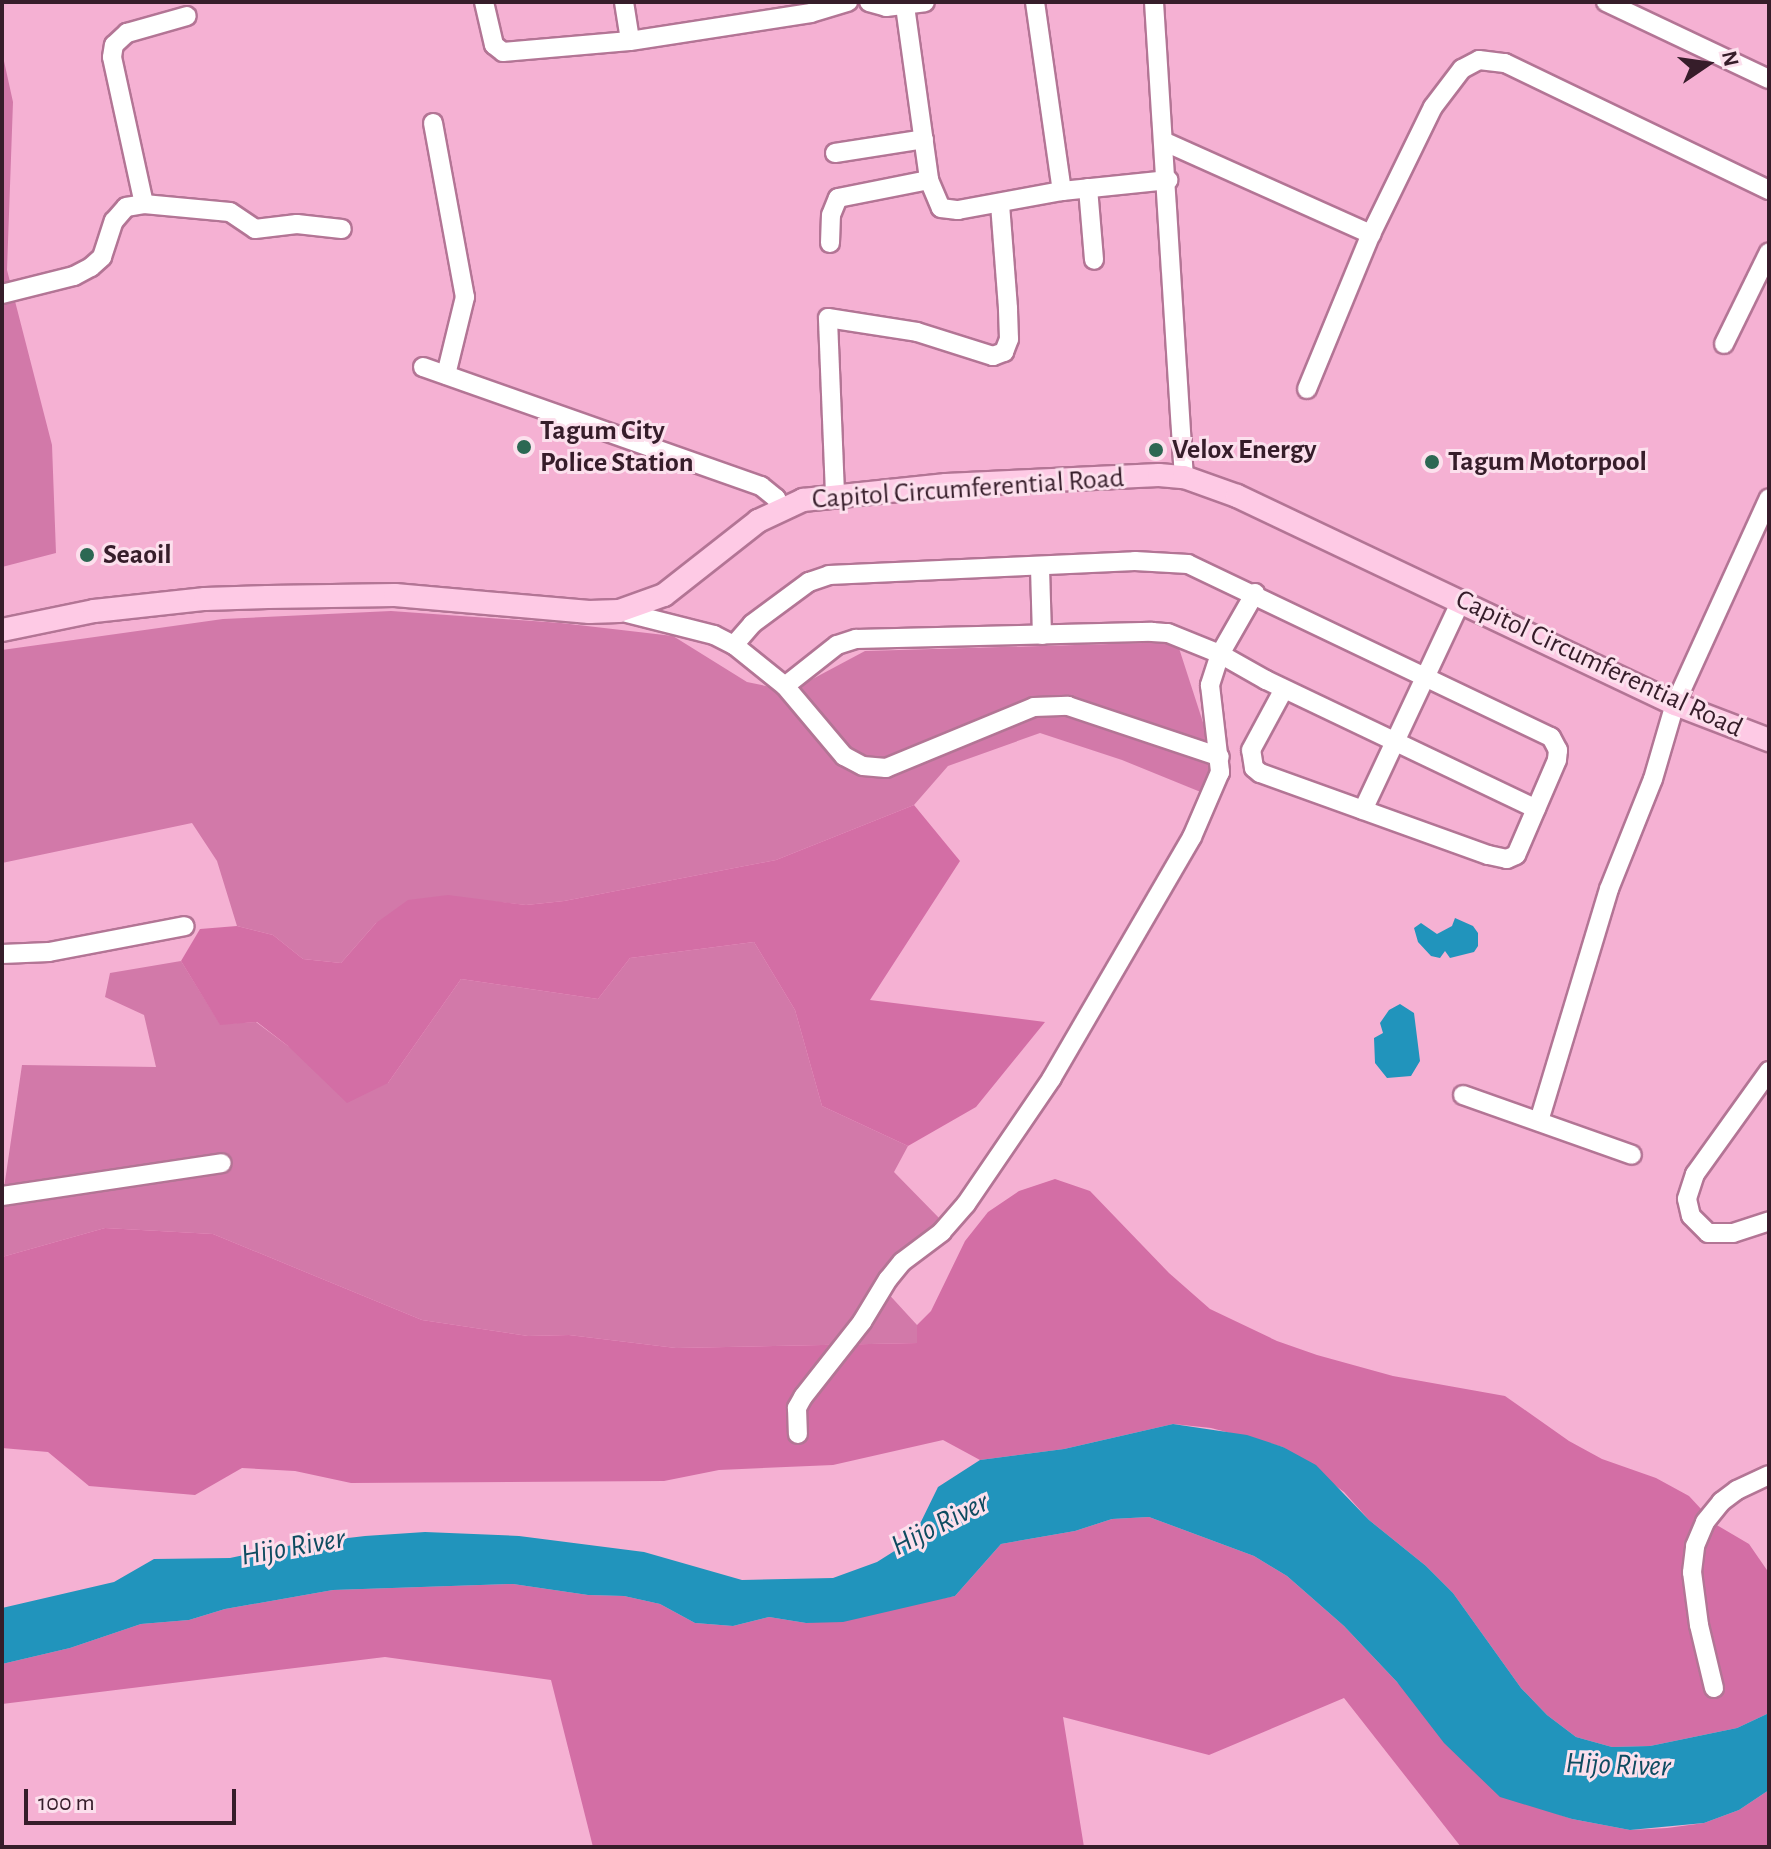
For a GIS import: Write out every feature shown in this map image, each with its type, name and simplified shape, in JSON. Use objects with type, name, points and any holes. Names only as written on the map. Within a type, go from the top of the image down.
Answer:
[{"type":"main road","name":"Capitol Circumferential Road","points":[[2,630],[94,611],[205,599],[268,597],[395,595],[589,612],[619,611],[664,595],[758,521],[781,508],[835,494],[946,485],[1184,477],[1237,496],[1675,704],[1769,740]]},
{"type":"street","points":[[484,2],[494,45],[503,52],[630,41],[811,13],[848,2]]},
{"type":"street","points":[[624,2],[630,41]]},
{"type":"street","points":[[869,2],[886,7],[925,2]]},
{"type":"street","points":[[1035,2],[1062,191]]},
{"type":"street","points":[[1154,2],[1168,180],[1184,477]]},
{"type":"street","points":[[1606,2],[1769,79]]},
{"type":"street","points":[[905,6],[929,180],[934,198],[948,211],[1062,191],[1168,180]]},
{"type":"street","points":[[144,204],[112,57],[114,45],[127,33],[187,16]]},
{"type":"street","points":[[1307,389],[1371,234],[1433,107],[1462,69],[1479,60],[1505,63],[1769,190]]},
{"type":"street","points":[[433,123],[465,297],[446,375]]},
{"type":"street","points":[[835,153],[924,139]]},
{"type":"street","points":[[1165,142],[1371,234]]},
{"type":"street","points":[[830,243],[831,215],[838,198],[929,180]]},
{"type":"street","points":[[1088,188],[1094,260]]},
{"type":"street","points":[[835,494],[828,318],[917,332],[993,356],[1004,352],[1009,339],[1000,203]]},
{"type":"street","points":[[2,294],[74,276],[91,267],[102,257],[120,211],[144,204],[230,212],[255,229],[297,224],[342,229]]},
{"type":"street","points":[[1724,344],[1769,252]]},
{"type":"street","points":[[423,367],[761,486],[776,498],[781,508]]},
{"type":"street","points":[[1539,1121],[1609,889],[1653,779],[1675,704],[1769,500]]},
{"type":"street","points":[[734,645],[752,624],[809,582],[829,575],[1170,560],[1188,564],[1255,593],[1556,742],[1557,760],[1520,849],[1507,859],[1363,810],[1254,768],[1251,750],[1284,689]]},
{"type":"street","points":[[1040,568],[1042,635]]},
{"type":"street","points":[[798,1434],[797,1408],[803,1397],[862,1322],[902,1262],[942,1232],[966,1204],[1052,1078],[1192,837],[1217,785],[1220,757],[1210,685],[1220,654],[1255,593]]},
{"type":"street","points":[[1363,810],[1461,601]]},
{"type":"street","points":[[619,611],[714,635],[734,645],[785,686],[844,756],[863,766],[886,768],[1034,707],[1068,706],[1220,757]]},
{"type":"street","points":[[785,686],[845,640],[1168,633],[1220,654],[1284,689],[1536,809]]},
{"type":"street","points":[[2,954],[49,952],[185,926]]},
{"type":"street","points":[[1769,1071],[1695,1174],[1687,1199],[1691,1216],[1708,1233],[1733,1233],[1769,1221]]},
{"type":"street","points":[[1463,1095],[1632,1155]]},
{"type":"street","points":[[2,1196],[222,1163]]},
{"type":"street","points":[[1714,1688],[1699,1625],[1692,1572],[1695,1546],[1705,1522],[1721,1502],[1744,1485],[1769,1475]]},
{"type":"shaded area","points":[[2,52],[13,102],[7,270],[52,445],[56,553],[2,567]]},
{"type":"shaded area","points":[[391,611],[561,623],[673,636],[747,682],[790,691],[865,651],[1177,642],[1210,744],[1208,795],[1122,760],[1040,733],[948,766],[914,805],[776,860],[564,901],[526,905],[488,901],[376,923],[341,963],[303,959],[273,935],[237,926],[217,861],[192,823],[2,863],[2,650],[223,619]]},
{"type":"shaded area","points":[[914,805],[960,861],[870,1000],[1045,1022],[976,1107],[908,1146],[822,1106],[795,1010],[754,942],[630,958],[598,999],[461,979],[388,1083],[347,1103],[288,1046],[257,1022],[220,1025],[181,961],[200,929],[237,926],[273,935],[303,959],[341,963],[376,923],[408,900],[448,895],[526,905],[564,901],[776,860]]},
{"type":"shaded area","points":[[754,942],[795,1010],[822,1106],[908,1146],[894,1172],[941,1220],[884,1289],[917,1325],[918,1343],[676,1348],[569,1335],[528,1336],[422,1320],[213,1234],[105,1228],[2,1257],[4,1188],[22,1065],[156,1067],[144,1015],[105,997],[110,973],[181,961],[220,1024],[256,1022],[288,1046],[388,1083],[461,979],[598,999],[630,958]]},
{"type":"shaded area","points":[[1055,1179],[1090,1191],[1169,1273],[1210,1309],[1277,1341],[1317,1355],[1393,1376],[1505,1396],[1569,1441],[1602,1459],[1656,1478],[1689,1496],[1715,1524],[1749,1544],[1769,1573],[1769,1713],[1737,1728],[1650,1746],[1612,1747],[1576,1737],[1547,1715],[1521,1688],[1453,1593],[1426,1566],[1369,1520],[1344,1492],[1283,1447],[1211,1428],[1173,1424],[1064,1449],[980,1460],[943,1440],[833,1465],[719,1470],[664,1481],[351,1483],[295,1471],[242,1468],[195,1495],[89,1486],[48,1452],[2,1448],[2,1257],[105,1228],[213,1234],[422,1320],[528,1336],[569,1335],[676,1348],[917,1343],[917,1325],[931,1311],[965,1241],[988,1212],[1019,1191]]},
{"type":"shaded area","points":[[1149,1517],[1254,1556],[1287,1576],[1344,1626],[1397,1682],[1537,1807],[1572,1819],[1630,1830],[1667,1828],[1704,1823],[1739,1810],[1769,1790],[1769,1847],[1461,1847],[1344,1698],[1209,1755],[1063,1717],[1084,1847],[593,1847],[551,1680],[385,1657],[2,1704],[2,1664],[70,1648],[141,1624],[189,1620],[225,1609],[333,1590],[513,1584],[588,1595],[624,1596],[660,1604],[695,1623],[733,1626],[769,1617],[806,1623],[955,1596],[1001,1544],[1075,1531],[1112,1519]]},
{"type":"water","points":[[1455,918],[1473,926],[1478,933],[1478,946],[1474,952],[1450,958],[1445,951],[1440,958],[1431,956],[1418,942],[1414,928],[1421,923],[1437,934],[1452,926]]},
{"type":"water","points":[[1400,1004],[1414,1013],[1420,1061],[1411,1076],[1387,1078],[1375,1063],[1374,1038],[1383,1033],[1380,1023],[1389,1010]]},
{"type":"water","name":"Hijo River","points":[[1173,1424],[1247,1435],[1283,1447],[1316,1465],[1369,1520],[1426,1566],[1453,1593],[1521,1688],[1547,1715],[1576,1737],[1612,1747],[1650,1746],[1737,1728],[1769,1713],[1769,1790],[1739,1810],[1704,1823],[1630,1830],[1572,1819],[1500,1797],[1444,1743],[1397,1682],[1344,1626],[1287,1576],[1254,1556],[1149,1517],[1112,1519],[1075,1531],[1001,1544],[955,1596],[843,1622],[806,1623],[769,1617],[733,1626],[695,1623],[660,1604],[624,1596],[588,1595],[513,1584],[333,1590],[225,1609],[189,1620],[141,1624],[70,1648],[2,1664],[2,1608],[114,1582],[154,1559],[230,1558],[297,1544],[365,1536],[425,1532],[519,1536],[644,1552],[742,1580],[833,1578],[877,1562],[896,1550],[915,1534],[938,1487],[980,1460],[1064,1449]]},
{"type":"place","name":"Tagum City Police Station","points":[[524,447]]},
{"type":"place","name":"Velox Energy","points":[[1156,450]]},
{"type":"place","name":"Tagum Motorpool","points":[[1432,462]]},
{"type":"place","name":"Seaoil","points":[[87,555]]}]
